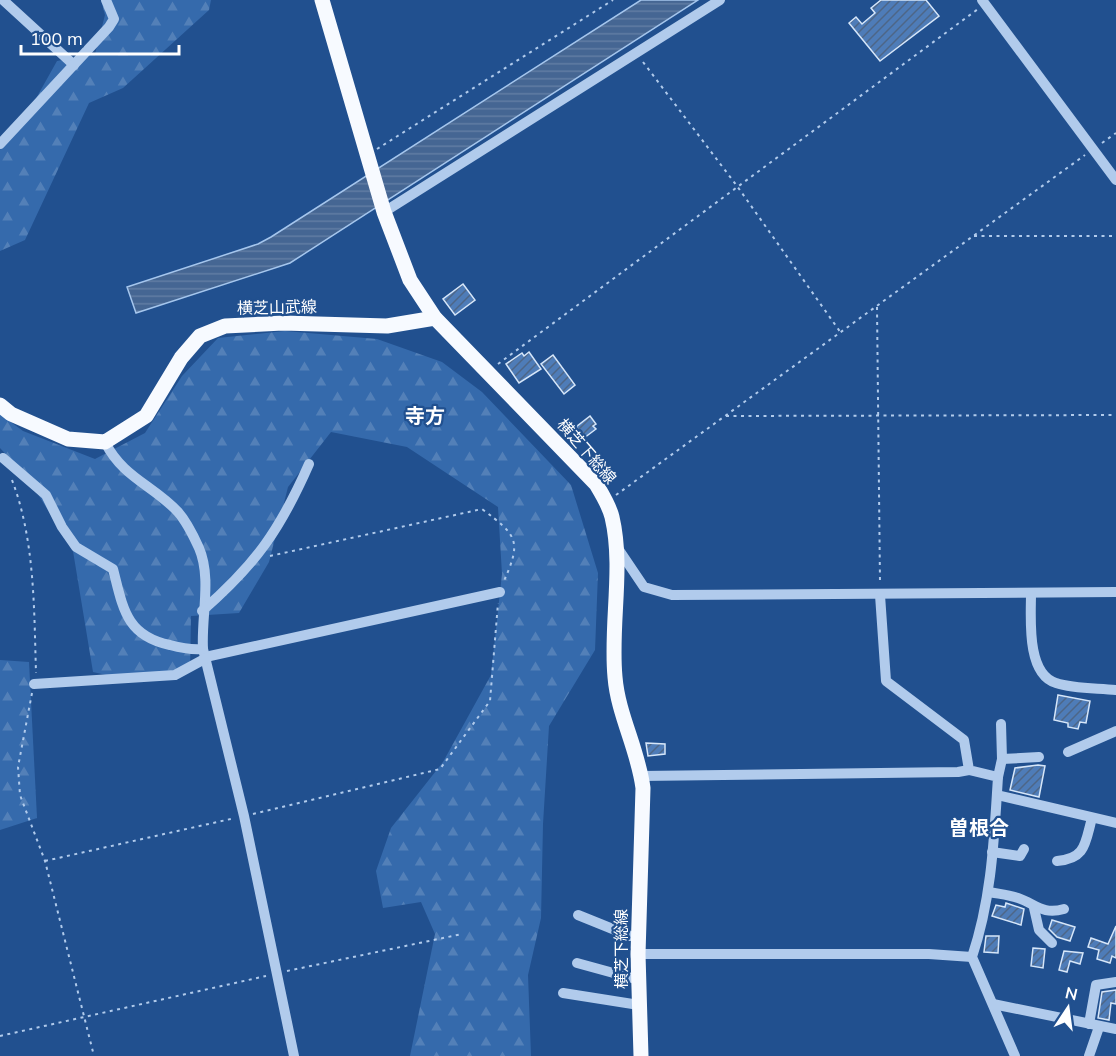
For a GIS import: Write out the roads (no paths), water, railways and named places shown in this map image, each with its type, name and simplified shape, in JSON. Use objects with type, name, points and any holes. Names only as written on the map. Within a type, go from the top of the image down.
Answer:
[{"type":"main road","name":"横芝下総線","points":[[322,0],[384,212],[410,280],[435,318],[596,484],[612,515],[615,545],[615,678],[621,708],[636,749],[641,776],[638,936],[641,1056]]},
{"type":"main road","name":"横芝山武線","points":[[105,442],[146,416],[181,358],[200,336],[225,326],[283,323],[387,326],[435,318]]},
{"type":"main road","points":[[0,405],[11,414],[68,439],[105,442]]},
{"type":"street","points":[[3,0],[74,65]]},
{"type":"street","points":[[0,144],[114,19],[106,0]]},
{"type":"street","points":[[384,212],[720,0]]},
{"type":"street","points":[[983,2],[1116,180]]},
{"type":"street","points":[[105,442],[115,461],[178,512],[200,549],[205,578],[202,611],[205,655],[244,816],[294,1056]]},
{"type":"street","points":[[3,458],[46,495],[62,527],[76,547],[113,568],[123,606],[135,628],[144,638],[157,643],[205,655],[222,653],[500,592]]},
{"type":"street","points":[[202,611],[256,559],[288,507],[309,464]]},
{"type":"street","points":[[615,545],[644,587],[672,595],[1116,592]]},
{"type":"street","points":[[1031,594],[1030,642],[1044,677],[1055,683],[1116,690]]},
{"type":"street","points":[[880,595],[886,681],[963,740],[969,770]]},
{"type":"street","points":[[34,684],[175,675],[205,655]]},
{"type":"street","points":[[1001,724],[1002,759],[998,777],[989,892],[972,957],[1016,1056]]},
{"type":"street","points":[[1068,752],[1116,731]]},
{"type":"street","points":[[1002,759],[1039,756]]},
{"type":"street","points":[[641,776],[969,770],[998,777]]},
{"type":"street","points":[[997,795],[1065,809],[1116,823]]},
{"type":"street","points":[[1057,861],[1071,860],[1083,851],[1092,818]]},
{"type":"street","points":[[992,852],[1020,856],[1024,849]]},
{"type":"street","points":[[989,892],[1020,898],[1034,908],[1056,912],[1064,909]]},
{"type":"street","points":[[1034,908],[1039,930],[1052,944]]},
{"type":"street","points":[[578,915],[630,936],[638,936]]},
{"type":"street","points":[[638,954],[929,954],[972,957]]},
{"type":"street","points":[[577,963],[639,980]]},
{"type":"street","points":[[1089,1056],[1094,1025],[1096,985],[1116,982]]},
{"type":"street","points":[[563,993],[639,1005]]},
{"type":"street","points":[[993,1004],[1116,1029]]},
{"type":"district","name":"寺方","points":[[425,415]]},
{"type":"district","name":"曽根合","points":[[979,827]]}]
